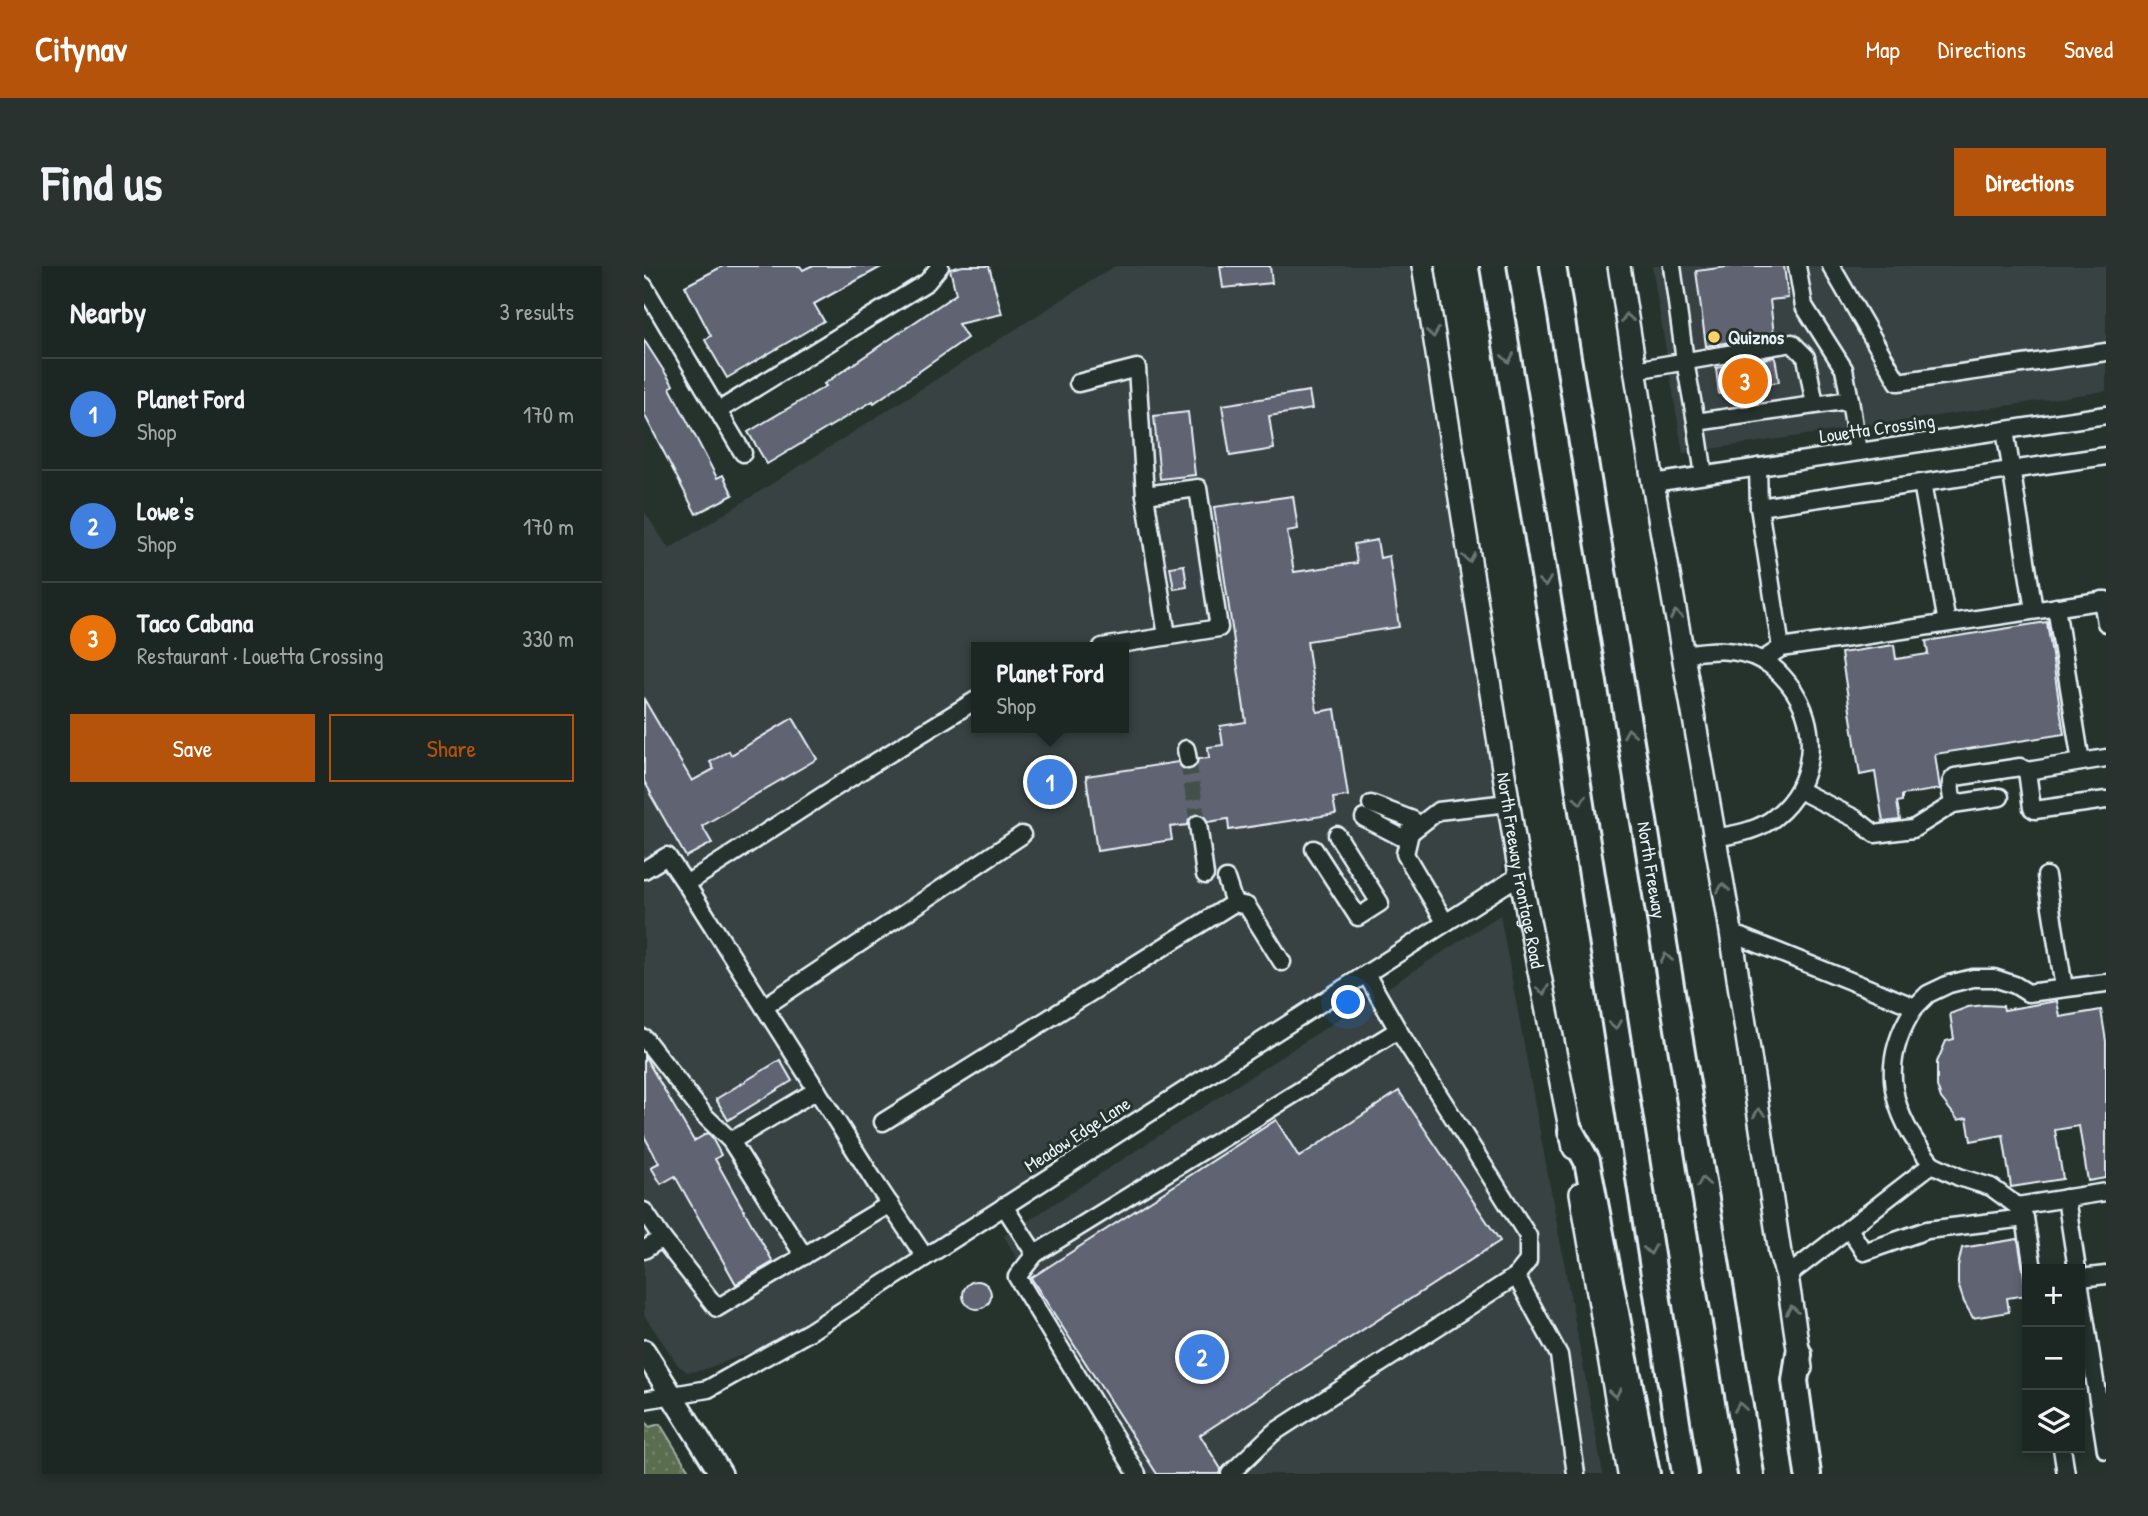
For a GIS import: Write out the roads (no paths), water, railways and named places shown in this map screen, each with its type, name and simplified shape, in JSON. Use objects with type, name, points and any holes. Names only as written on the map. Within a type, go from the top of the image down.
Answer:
[{"type":"highway","points":[[1493,266],[1566,709],[1685,1474]]},
{"type":"highway","name":"North Freeway","points":[[1553,266],[1751,1474]]},
{"type":"highway","points":[[1571,1132],[1587,1161],[1647,1474]]},
{"type":"highway","points":[[1799,1354],[1795,1381],[1808,1474]]},
{"type":"main road","name":"North Freeway Frontage Road","points":[[1423,266],[1520,875],[1571,1132],[1629,1474]]},
{"type":"main road","points":[[1619,266],[1653,483],[1731,933],[1817,1474]]},
{"type":"main road","points":[[644,1351],[721,1474]]},
{"type":"street","points":[[718,411],[927,282],[940,266]]},
{"type":"street","points":[[1672,266],[1704,475]]},
{"type":"street","points":[[1797,266],[1804,306],[1844,369],[1858,452]]},
{"type":"street","points":[[1831,266],[1898,382],[2106,352]]},
{"type":"street","points":[[644,286],[743,453]]},
{"type":"street","points":[[1635,370],[1791,343],[1807,358],[1815,405]]},
{"type":"street","points":[[1078,383],[1137,368],[1145,495],[1167,636]]},
{"type":"street","points":[[1696,422],[1850,400]]},
{"type":"street","name":"Louetta Crossing","points":[[1653,483],[2106,415]]},
{"type":"street","points":[[2005,430],[2034,610]]},
{"type":"street","points":[[1759,507],[2106,456]]},
{"type":"street","points":[[1758,467],[1759,507],[1781,648]]},
{"type":"street","points":[[1922,483],[1947,623]]},
{"type":"street","points":[[1129,642],[1219,628],[1198,488],[1145,495]]},
{"type":"street","points":[[1763,660],[1781,648],[2104,600],[2106,623]]},
{"type":"street","points":[[2056,607],[2081,762]]},
{"type":"street","points":[[1683,654],[1718,649],[1763,660],[1780,674],[1797,694],[1804,707],[1809,728],[1809,764],[1799,790],[1775,818],[1743,833],[1715,838]]},
{"type":"street","points":[[687,884],[971,703]]},
{"type":"street","points":[[1953,804],[1950,785],[1955,777],[2020,767],[2027,771],[2106,758]]},
{"type":"street","points":[[2027,771],[2032,808],[2035,810],[2106,800]]},
{"type":"street","points":[[1799,790],[1856,819],[1875,834],[1913,829],[1953,804],[2000,797]]},
{"type":"street","points":[[1411,832],[1438,811],[1508,803]]},
{"type":"street","points":[[1368,811],[1413,820],[1405,854],[1445,922]]},
{"type":"street","points":[[1198,824],[1205,875]]},
{"type":"street","points":[[765,1007],[1022,835]]},
{"type":"street","points":[[1314,849],[1358,917],[1380,903],[1337,835]]},
{"type":"street","points":[[644,870],[667,856],[925,1257]]},
{"type":"street","name":"Meadow Edge Lane","points":[[644,1400],[708,1389],[810,1332],[1520,875]]},
{"type":"street","points":[[2046,876],[2064,988]]},
{"type":"street","points":[[1226,879],[1234,903]]},
{"type":"street","points":[[883,1122],[1234,903],[1247,906],[1282,962]]},
{"type":"street","points":[[1731,933],[1915,1007]]},
{"type":"street","points":[[1230,1474],[1273,1433],[1516,1276],[1528,1261],[1528,1236],[1398,1030],[1366,974]]},
{"type":"street","points":[[2032,1264],[2021,1212],[1991,1187],[1959,1177],[1932,1164],[1915,1144],[1898,1110],[1893,1087],[1895,1047],[1905,1022],[1915,1007],[1928,994],[1949,984],[1973,978],[1994,978],[2028,993],[2106,983]]},
{"type":"street","points":[[1137,1474],[1017,1277],[1035,1254],[1398,1030]]},
{"type":"street","points":[[644,1038],[705,1116],[731,1141],[803,1256]]},
{"type":"street","points":[[731,1141],[817,1090]]},
{"type":"street","points":[[1787,1276],[1932,1164]]},
{"type":"street","points":[[1849,1229],[1864,1252],[1927,1230],[2021,1212],[2066,1198],[2106,1192]]},
{"type":"street","points":[[2066,1198],[2076,1264]]},
{"type":"street","points":[[644,1211],[716,1308],[890,1204]]},
{"type":"street","points":[[1004,1206],[1035,1254]]},
{"type":"street","points":[[644,1250],[662,1238]]},
{"type":"street","points":[[2085,1277],[2106,1275]]},
{"type":"street","points":[[1516,1276],[1559,1355],[1576,1474]]},
{"type":"street","points":[[2085,1318],[2106,1450]]},
{"type":"street","points":[[2063,1453],[2066,1474]]},
{"type":"tunnel","points":[[1188,760],[1198,824]]},
{"type":"place","name":"Quiznos","points":[[1714,337]]},
{"type":"place","name":"Taco Cabana","points":[[1745,381]]},
{"type":"place","name":"Planet Ford","points":[[1050,782]]},
{"type":"place","name":"Lowe's","points":[[1202,1357]]}]
